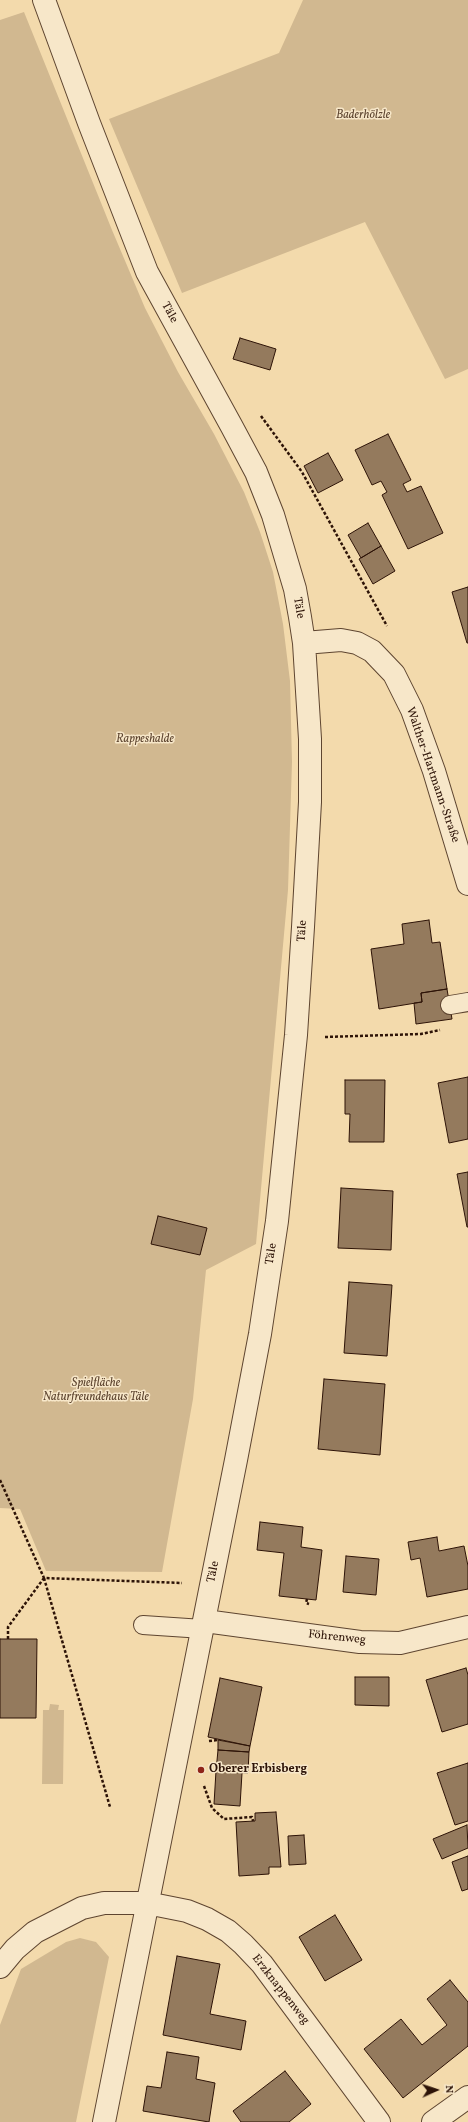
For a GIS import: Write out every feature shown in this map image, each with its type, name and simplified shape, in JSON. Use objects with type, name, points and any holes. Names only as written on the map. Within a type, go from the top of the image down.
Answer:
[{"type":"street","name":"Täle","points":[[44,0],[89,123],[147,272],[256,472],[270,508],[295,589],[304,643],[310,739],[310,802],[296,1035],[277,1220],[260,1334],[204,1625],[147,1903]]},
{"type":"street","name":"Walther-Hartmann-Straße","points":[[304,643],[341,640],[357,643],[372,651],[394,674],[412,710],[434,771],[468,884]]},
{"type":"street","name":"Föhrenweg","points":[[204,1625],[360,1642],[400,1643],[468,1627]]},
{"type":"street","name":"Erzknappenweg","points":[[0,1967],[15,1949],[35,1932],[82,1908],[104,1903],[147,1903],[180,1909],[207,1919],[228,1931],[262,1964],[379,2122]]},
{"type":"street","points":[[104,2122],[147,1903]]},
{"type":"street","points":[[433,2122],[468,2097]]},
{"type":"lane","points":[[450,1005],[468,1002]]},
{"type":"lane","points":[[143,1625],[204,1625]]},
{"type":"path","points":[[257,411],[302,472],[388,627]]},
{"type":"path","points":[[296,1035],[324,1038],[421,1034],[444,1030]]},
{"type":"path","points":[[0,1480],[44,1578],[110,1807]]},
{"type":"path","points":[[44,1578],[212,1584]]},
{"type":"path","points":[[8,1639],[8,1627],[44,1578]]},
{"type":"path","points":[[204,1786],[212,1808],[224,1819],[252,1817],[253,1821]]},
{"type":"green space","name":"Baderhölzle","points":[[303,0],[468,0],[468,369],[445,379],[365,222],[182,293],[109,119],[279,53]]},
{"type":"green space","name":"Rappeshalde","points":[[24,12],[145,308],[178,372],[214,434],[244,492],[260,532],[273,572],[283,624],[290,681],[292,762],[288,890],[256,1244],[206,1270],[193,1399],[162,1572],[46,1571],[20,1509],[0,1508],[0,20]]},
{"type":"green space","points":[[50,1704],[59,1705],[58,1710],[64,1710],[63,1784],[42,1784],[43,1710],[49,1710]]},
{"type":"green space","points":[[80,1938],[96,1942],[109,1957],[76,2122],[0,2122],[0,2025],[21,1969],[66,1942]]},
{"type":"building","points":[[240,338],[276,349],[270,370],[233,359]]},
{"type":"building","points":[[388,434],[411,480],[403,484],[407,492],[421,486],[443,533],[408,549],[382,495],[387,492],[381,481],[372,485],[355,450]]},
{"type":"building","points":[[328,453],[343,480],[318,493],[304,466]]},
{"type":"building","points":[[368,523],[381,546],[361,558],[348,535]]},
{"type":"building","points":[[381,546],[395,571],[373,584],[359,559]]},
{"type":"building","points":[[468,587],[468,643],[467,643],[452,592]]},
{"type":"building","points":[[429,920],[432,943],[440,942],[447,989],[421,993],[422,1002],[379,1009],[371,949],[404,944],[402,924]]},
{"type":"building","points":[[447,989],[452,1019],[416,1024],[414,1003],[422,1002],[421,993]]},
{"type":"building","points":[[468,1077],[468,1139],[449,1143],[438,1083]]},
{"type":"building","points":[[345,1080],[385,1080],[384,1142],[349,1142],[350,1114],[345,1114]]},
{"type":"building","points":[[468,1172],[468,1227],[467,1227],[457,1174]]},
{"type":"building","points":[[341,1188],[393,1191],[391,1250],[338,1248]]},
{"type":"building","points":[[158,1216],[207,1228],[200,1255],[151,1244]]},
{"type":"building","points":[[349,1282],[392,1285],[387,1356],[344,1353]]},
{"type":"building","points":[[324,1379],[385,1384],[380,1455],[318,1449]]},
{"type":"building","points":[[260,1522],[303,1527],[301,1547],[322,1550],[316,1600],[279,1596],[284,1553],[257,1550]]},
{"type":"building","points":[[437,1537],[439,1551],[464,1546],[468,1566],[468,1589],[427,1597],[420,1558],[411,1560],[408,1542]]},
{"type":"building","points":[[346,1556],[379,1559],[376,1595],[343,1592]]},
{"type":"building","points":[[0,1639],[37,1639],[36,1718],[0,1718]]},
{"type":"building","points":[[466,1668],[468,1675],[468,1724],[442,1732],[426,1680]]},
{"type":"building","points":[[355,1677],[389,1677],[389,1706],[355,1705]]},
{"type":"building","points":[[220,1678],[262,1687],[250,1746],[208,1737]]},
{"type":"building","points":[[218,1740],[250,1746],[249,1752],[218,1750]]},
{"type":"building","points":[[218,1750],[249,1752],[248,1773],[216,1771]]},
{"type":"building","points":[[468,1763],[468,1821],[455,1825],[437,1773]]},
{"type":"building","points":[[216,1771],[242,1773],[240,1806],[214,1804]]},
{"type":"building","points":[[276,1812],[281,1867],[269,1867],[269,1874],[239,1876],[236,1822],[255,1821],[255,1813]]},
{"type":"building","points":[[467,1825],[468,1848],[442,1859],[433,1839]]},
{"type":"building","points":[[304,1835],[306,1864],[289,1865],[288,1836]]},
{"type":"building","points":[[468,1856],[468,1889],[462,1891],[452,1862]]},
{"type":"building","points":[[335,1915],[362,1960],[325,1981],[299,1937]]},
{"type":"building","points":[[177,1956],[220,1964],[210,2014],[246,2021],[241,2050],[163,2035]]},
{"type":"building","points":[[450,1980],[468,2002],[468,2046],[403,2098],[364,2049],[401,2019],[422,2045],[447,2025],[427,1999]]},
{"type":"building","points":[[167,2052],[199,2057],[196,2079],[215,2083],[209,2122],[143,2111],[147,2086],[161,2088]]},
{"type":"building","points":[[285,2071],[311,2104],[289,2122],[241,2122],[233,2111]]},
{"type":"place","name":"Oberer Erbisberg","points":[[201,1770]]},
{"type":"park label","name":"Spielfläche Naturfreundehaus Täle","points":[[96,1391]]}]
